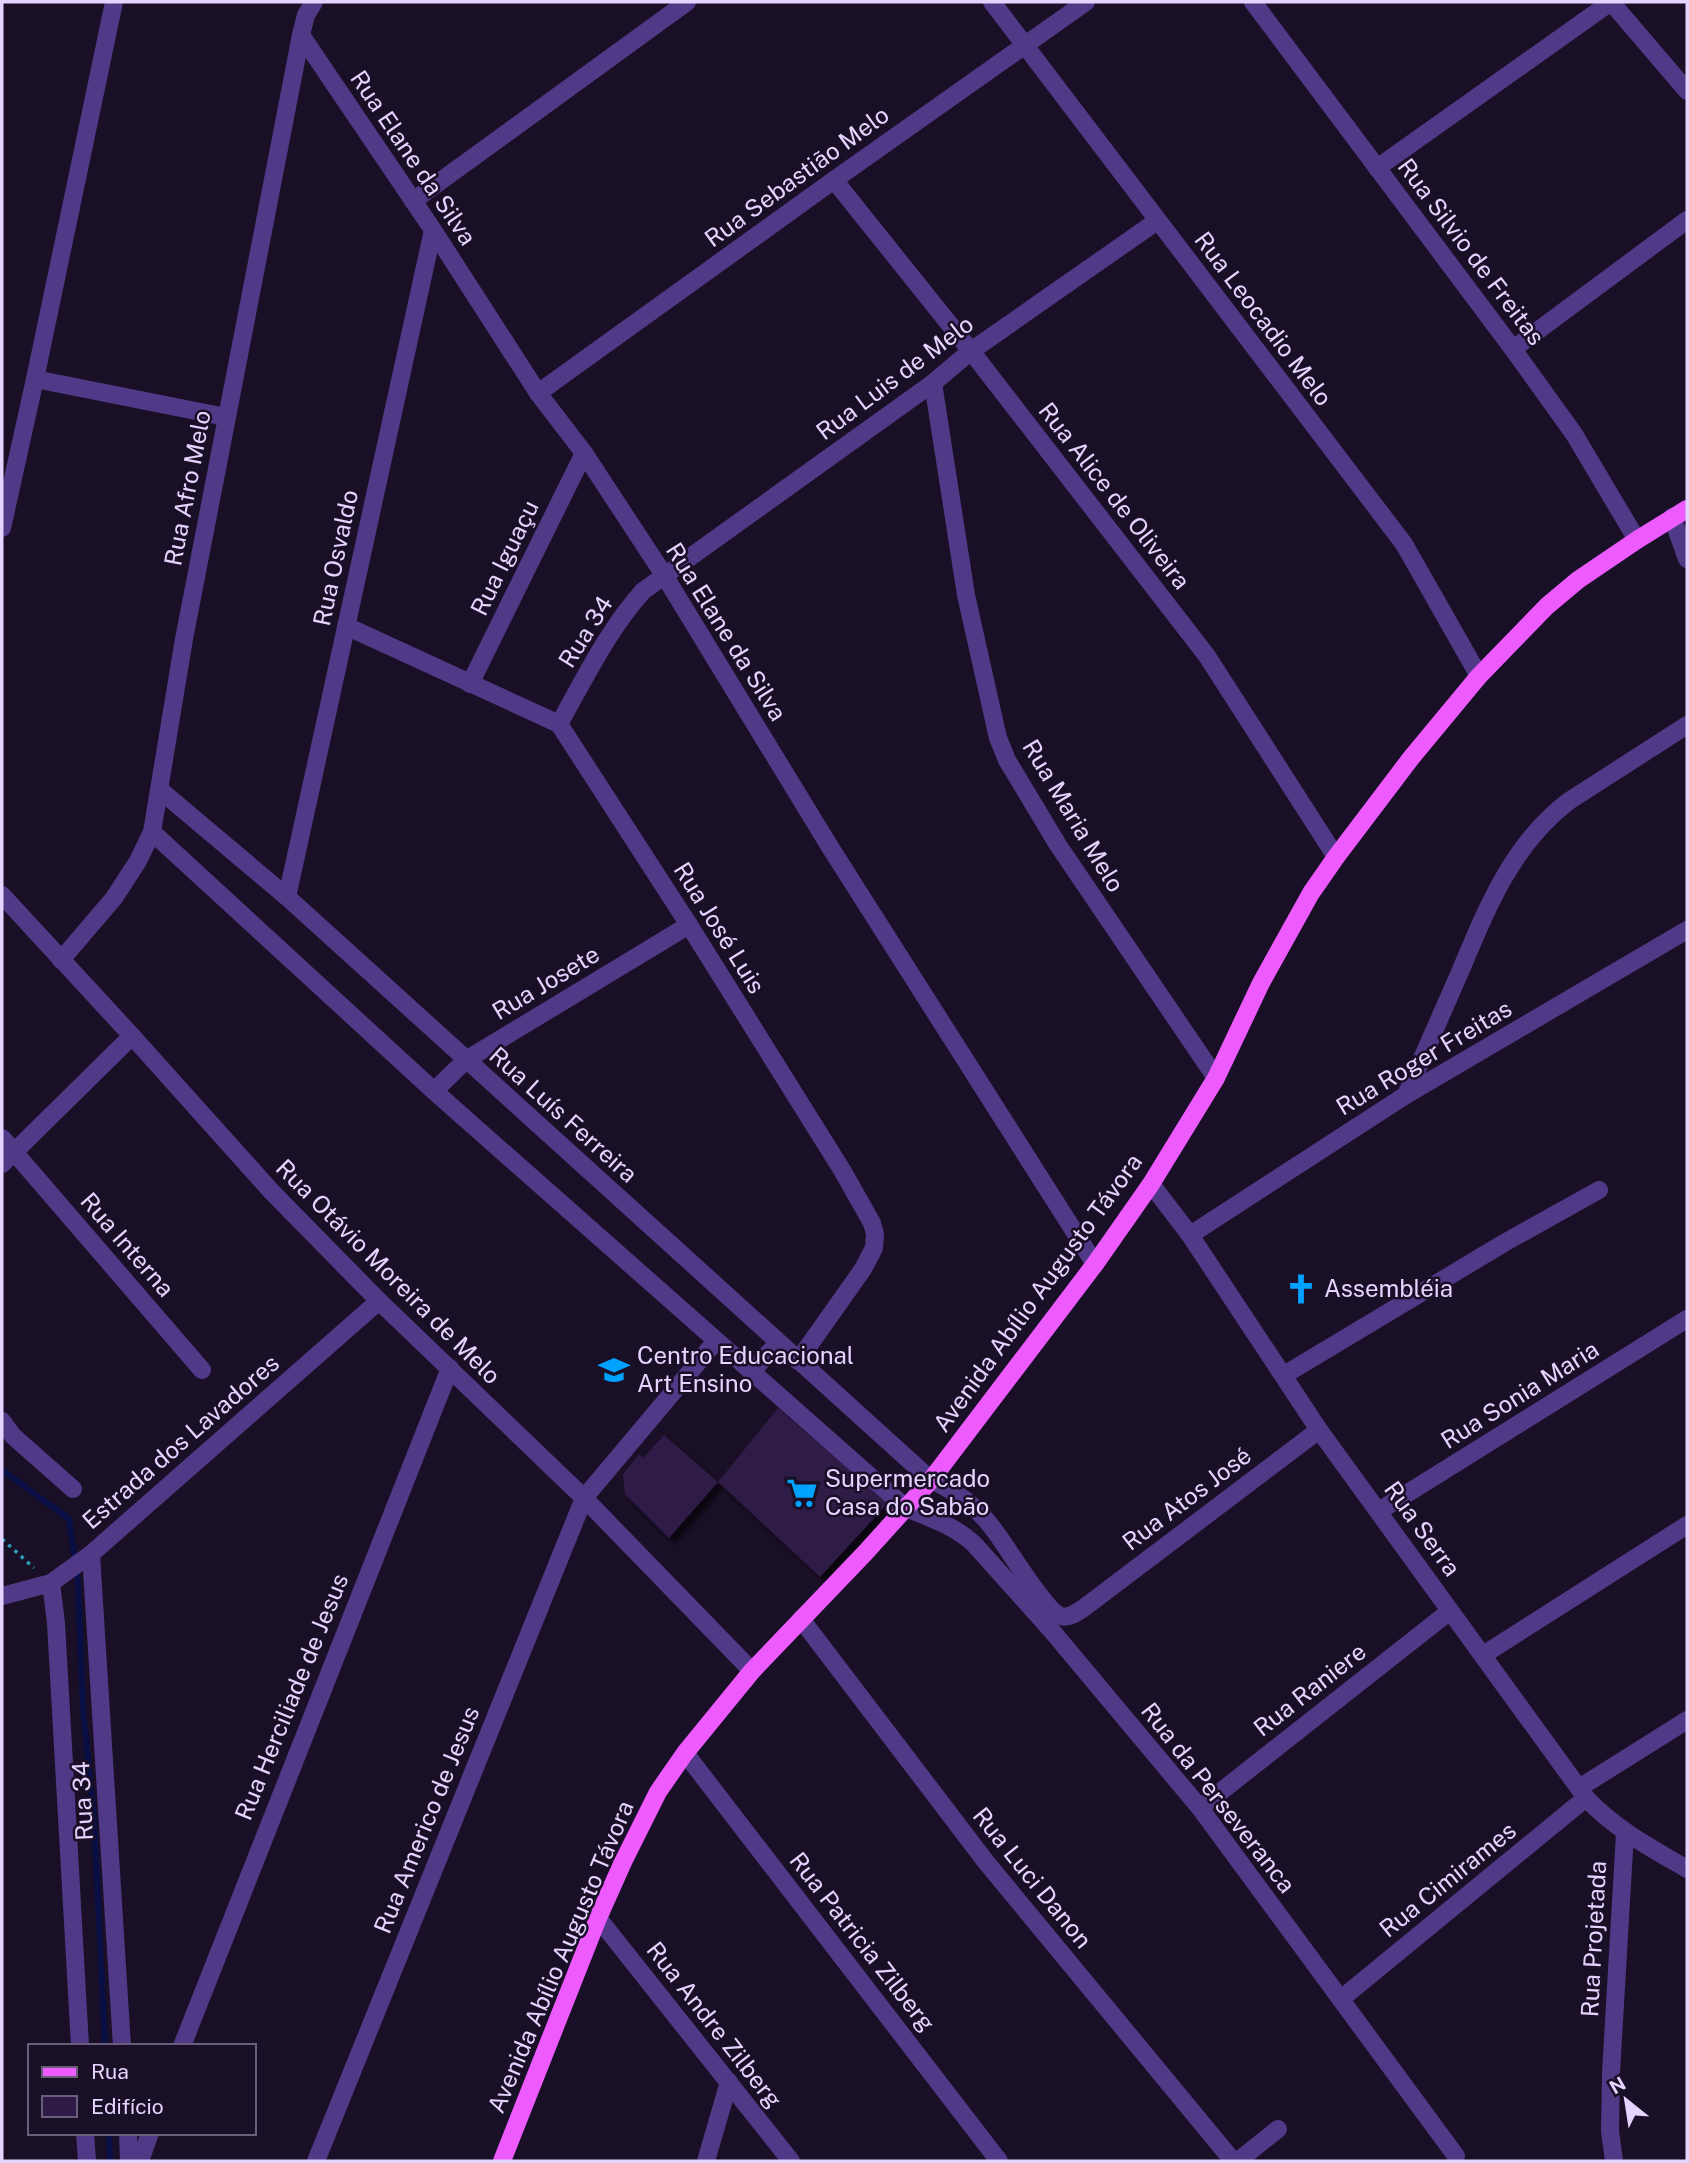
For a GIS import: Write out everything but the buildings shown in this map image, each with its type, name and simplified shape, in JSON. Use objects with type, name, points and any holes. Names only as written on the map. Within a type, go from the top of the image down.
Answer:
[{"type":"main road","name":"Avenida Abílio Augusto Távora","points":[[502,2161],[598,1919],[642,1822],[685,1753],[752,1671],[931,1480],[1095,1264],[1152,1184],[1216,1078],[1289,931],[1336,857],[1411,758],[1479,676],[1547,606],[1578,580],[1680,513]]},
{"type":"street","points":[[2,528],[114,2]]},
{"type":"street","name":"Rua Afro Melo","points":[[61,960],[114,898],[138,861],[152,832],[184,639],[226,416],[301,35],[306,15],[314,2]]},
{"type":"street","points":[[413,201],[687,2]]},
{"type":"street","name":"Rua Leocadio Melo","points":[[992,2],[1404,544],[1479,676]]},
{"type":"street","name":"Rua Sebastião Melo","points":[[538,393],[1086,2]]},
{"type":"street","name":"Rua Silvio de Freitas","points":[[1253,2],[1574,433],[1637,540]]},
{"type":"street","points":[[1377,168],[1611,2],[1687,92]]},
{"type":"street","name":"Rua Elane da Silva","points":[[301,35],[433,230],[538,393],[584,453],[664,575],[830,847],[1095,1264]]},
{"type":"street","name":"Rua Alice de Oliveira","points":[[834,180],[971,351],[1207,656],[1336,857]]},
{"type":"street","points":[[1513,349],[1687,220]]},
{"type":"street","name":"Rua Luis de Melo","points":[[664,575],[933,383],[971,351],[1157,221]]},
{"type":"street","name":"Rua Osvaldo","points":[[286,897],[433,230]]},
{"type":"street","points":[[35,379],[226,416]]},
{"type":"street","name":"Rua Maria Melo","points":[[933,383],[966,595],[998,738],[1007,760],[1058,845],[1216,1078]]},
{"type":"street","name":"Rua Iguaçu","points":[[470,684],[584,453]]},
{"type":"street","points":[[1680,513],[1687,559]]},
{"type":"street","name":"Rua 34","points":[[559,724],[627,609],[664,575]]},
{"type":"street","points":[[346,626],[559,724]]},
{"type":"street","name":"Rua José Luis","points":[[559,724],[689,925],[842,1170],[872,1223],[875,1234],[874,1248],[863,1269],[798,1361]]},
{"type":"street","points":[[1406,1096],[1485,914],[1519,852],[1551,814],[1687,725]]},
{"type":"street","name":"Rua Luís Ferreira","points":[[160,790],[286,897],[931,1480],[961,1495],[993,1529],[1056,1613],[1068,1617],[1086,1607]]},
{"type":"street","points":[[152,832],[434,1091],[906,1508]]},
{"type":"street","name":"Rua Otávio Moreira de Melo","points":[[2,895],[271,1191],[379,1300],[584,1498],[752,1671]]},
{"type":"street","name":"Rua Josete","points":[[434,1091],[466,1060],[689,925]]},
{"type":"street","name":"Rua Roger Freitas","points":[[1190,1235],[1406,1096],[1687,930]]},
{"type":"street","points":[[8,1159],[132,1036]]},
{"type":"street","name":"Rua Interna","points":[[2,1138],[8,1159],[202,1370]]},
{"type":"street","name":"Rua Serra","points":[[1152,1184],[1190,1235],[1319,1430],[1582,1793],[1602,1815],[1625,1833],[1687,1869]]},
{"type":"street","points":[[1284,1375],[1504,1243],[1599,1190]]},
{"type":"street","name":"Estrada dos Lavadores","points":[[2,1596],[55,1580],[87,1557],[379,1300]]},
{"type":"street","name":"Rua Sonia Maria","points":[[1379,1511],[1687,1319]]},
{"type":"street","name":"Rua Americo de Jesus","points":[[316,2161],[584,1498],[716,1341]]},
{"type":"street","points":[[751,1372],[778,1343]]},
{"type":"street","name":"Rua Herciliade de Jesus","points":[[183,2044],[450,1368]]},
{"type":"street","points":[[2,1421],[13,1436],[73,1489]]},
{"type":"street","name":"Rua Atos José","points":[[1086,1607],[1319,1430]]},
{"type":"street","name":"Rua da Perseveranca","points":[[906,1508],[965,1535],[1052,1631],[1200,1808],[1456,2156]]},
{"type":"street","points":[[1483,1655],[1687,1525]]},
{"type":"street","name":"Rua 34","points":[[87,1557],[94,1580],[122,2044]]},
{"type":"street","points":[[55,1580],[80,2044]]},
{"type":"street","name":"Rua Raniere","points":[[1200,1808],[1450,1611]]},
{"type":"street","name":"Rua Luci Danon","points":[[801,1619],[985,1862],[1233,2161]]},
{"type":"street","name":"Rua Cimirames","points":[[1341,1999],[1582,1793],[1687,1720]]},
{"type":"street","name":"Rua Patricia Zilberg","points":[[685,1753],[999,2161]]},
{"type":"street","name":"Rua Projetada","points":[[1614,2161],[1609,2131],[1625,1833]]},
{"type":"street","name":"Rua Andre Zilberg","points":[[598,1919],[791,2161]]},
{"type":"street","points":[[706,2161],[729,2082]]},
{"type":"street","points":[[1238,2161],[1278,2129]]},
{"type":"street","points":[[85,2135],[87,2161]]},
{"type":"street","points":[[128,2135],[129,2161]]},
{"type":"street","points":[[140,2161],[149,2135]]},
{"type":"path","points":[[2,1539],[55,1580]]},
{"type":"waterway","points":[[2,1470],[69,1519],[78,1582],[83,1710],[94,1819],[105,2044]]},
{"type":"waterway","points":[[109,2135],[110,2161]]},
{"type":"place","name":"Assembléia","points":[[1301,1289]]},
{"type":"place","name":"Centro Educacional Art Ensino","points":[[614,1370]]},
{"type":"place","name":"Supermercado Casa do Sabão","points":[[802,1493]]}]
